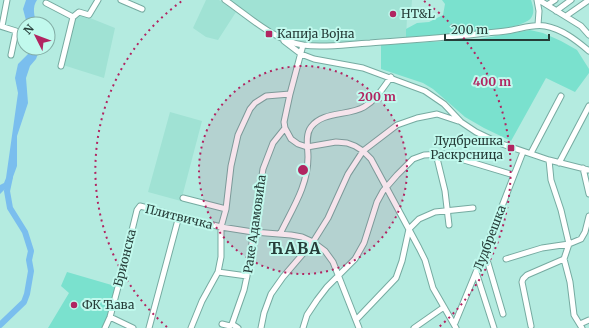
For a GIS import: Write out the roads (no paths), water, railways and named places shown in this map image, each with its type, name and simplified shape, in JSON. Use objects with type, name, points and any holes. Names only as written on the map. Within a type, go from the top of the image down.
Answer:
[{"type":"street","points":[[7,0],[1,26],[16,31],[11,55]]},
{"type":"street","points":[[61,66],[73,17],[79,12],[89,15],[98,0]]},
{"type":"street","points":[[121,0],[142,9]]},
{"type":"street","points":[[225,0],[301,54],[314,60],[363,68],[391,77],[425,91],[444,104],[461,122],[476,132],[523,152],[589,170]]},
{"type":"street","points":[[538,0],[582,26],[589,35]]},
{"type":"street","points":[[538,0],[538,25]]},
{"type":"street","points":[[539,7],[555,0]]},
{"type":"street","points":[[556,11],[571,0]]},
{"type":"street","points":[[566,16],[589,0]]},
{"type":"street","points":[[46,3],[73,17]]},
{"type":"street","points":[[277,36],[303,45],[324,46],[481,34],[538,25],[559,30],[582,44],[589,51]]},
{"type":"street","points":[[303,45],[290,94],[284,122],[285,128],[291,139],[298,144],[307,147],[336,142],[347,143],[363,151],[370,159],[425,260],[433,288],[456,326]]},
{"type":"street","points":[[280,234],[295,207],[303,188],[308,157],[307,147],[310,128],[321,118],[364,107],[373,100],[391,77]]},
{"type":"street","points":[[191,328],[202,301],[218,272],[221,256],[221,228],[226,209],[234,147],[238,135],[255,103],[266,96],[290,94]]},
{"type":"street","points":[[531,153],[561,96]]},
{"type":"street","points":[[559,163],[589,106]]},
{"type":"street","points":[[262,328],[267,304],[274,290],[283,277],[313,242],[328,218],[348,174],[363,151],[397,125],[417,118],[437,114],[461,122]]},
{"type":"street","name":"Раке Адамовића","points":[[232,324],[244,290],[247,276],[263,169],[273,143],[285,128]]},
{"type":"street","name":"Лудбрешка","points":[[456,326],[523,152]]},
{"type":"street","points":[[436,154],[445,191],[449,225]]},
{"type":"street","points":[[304,328],[307,315],[317,300],[355,259],[364,243],[377,202],[386,186],[413,159],[424,155],[436,154],[452,156],[486,168],[514,175]]},
{"type":"street","points":[[549,160],[550,180],[561,210],[569,244],[564,259],[571,290],[574,315],[581,326],[589,320]]},
{"type":"street","points":[[583,168],[589,194]]},
{"type":"street","points":[[182,198],[226,209]]},
{"type":"street","name":"Плитвичка","points":[[137,210],[140,206],[221,228],[302,237],[313,242]]},
{"type":"street","points":[[356,320],[396,278],[409,229],[419,219],[435,212],[473,208]]},
{"type":"street","name":"Брионска","points":[[105,328],[110,317],[137,210]]},
{"type":"street","points":[[149,328],[179,216]]},
{"type":"street","points":[[506,259],[542,248],[569,244],[581,239],[585,232],[589,216]]},
{"type":"street","points":[[313,242],[330,257],[359,328]]},
{"type":"street","points":[[483,255],[488,263],[503,314]]},
{"type":"street","points":[[531,326],[522,282],[523,278],[564,259]]},
{"type":"street","points":[[218,272],[247,276]]},
{"type":"street","points":[[476,272],[494,328]]},
{"type":"street","points":[[414,328],[444,307]]},
{"type":"street","points":[[110,317],[133,328]]},
{"type":"street","points":[[222,324],[230,326],[232,324],[238,328]]},
{"type":"water","points":[[26,0],[37,0],[34,6],[35,16],[25,16],[23,9]]},
{"type":"water","points":[[26,56],[37,56],[30,66],[26,78],[28,103],[17,136],[17,166],[10,185],[7,184],[6,188],[0,194],[0,185],[4,183],[6,178],[18,93],[15,78],[18,64]]},
{"type":"waterway","points":[[0,325],[24,302],[31,271],[29,260],[31,251],[25,232],[10,208],[7,191],[10,177]]},
{"type":"place","name":"HT&L","points":[[393,14]]},
{"type":"place","name":"Капија Војна","points":[[269,34]]},
{"type":"place","name":"Лудбрешка Раскрсница","points":[[511,148]]},
{"type":"place","name":"ФК Ћава","points":[[74,305]]},
{"type":"district","name":"ЋАВА","points":[[295,248]]}]
